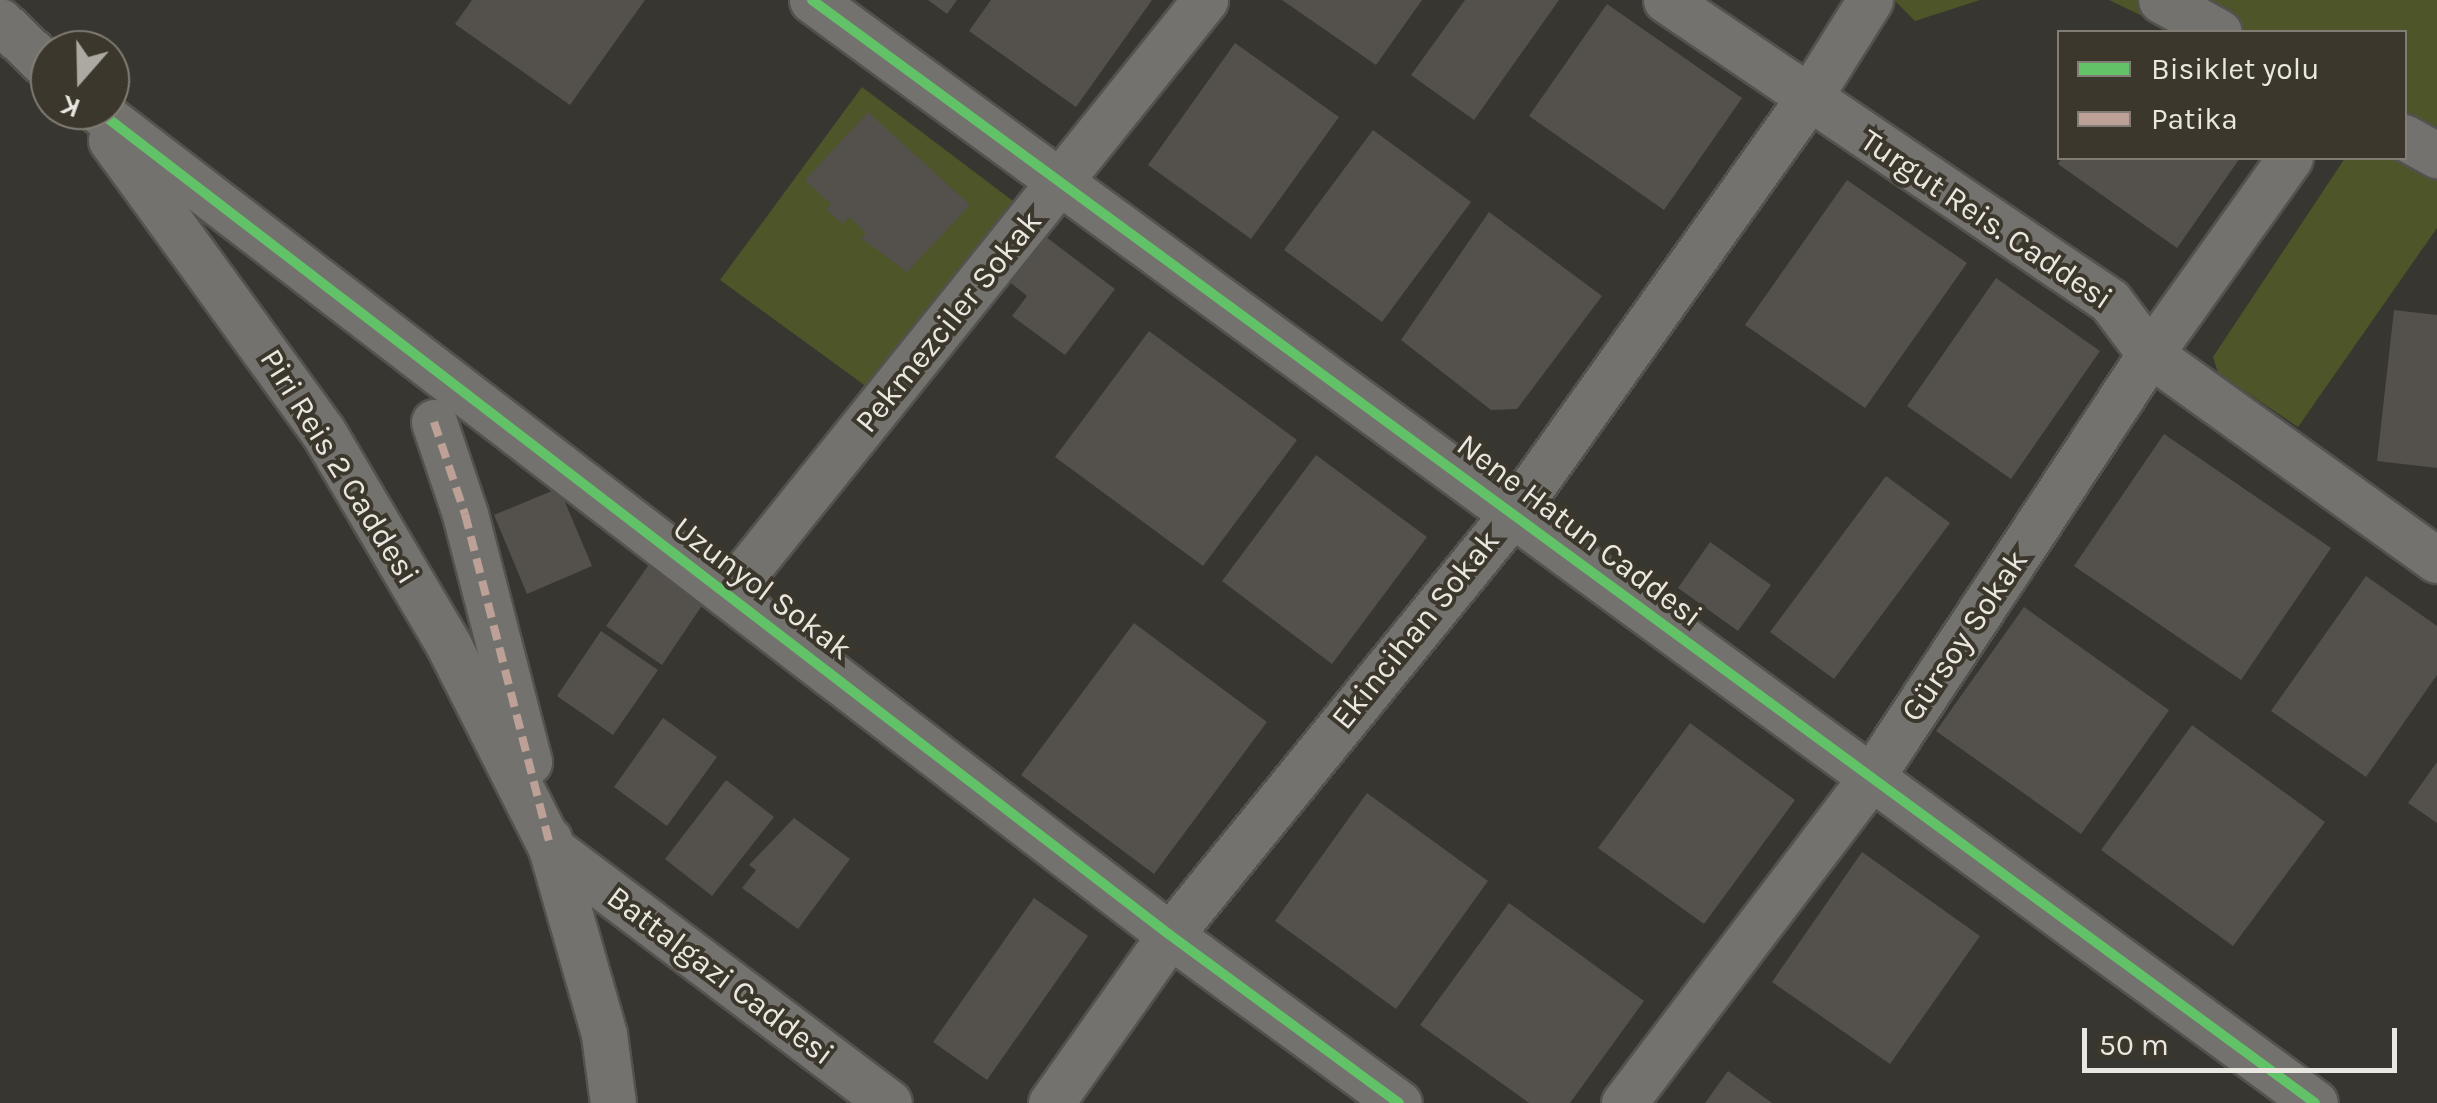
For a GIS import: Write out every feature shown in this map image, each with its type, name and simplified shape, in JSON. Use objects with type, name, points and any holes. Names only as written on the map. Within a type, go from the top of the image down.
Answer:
[{"type":"street","name":"Nene Hatun Caddesi","points":[[812,0],[2315,1103]]},
{"type":"street","name":"Pekmezciler Sokak","points":[[728,594],[1062,184],[1205,0]]},
{"type":"street","name":"Turgut Reis. Caddesi","points":[[1666,0],[2110,300],[2150,354],[2437,560]]},
{"type":"street","name":"Ekincihan Sokak","points":[[1051,1103],[1170,935],[1514,512],[1808,99],[1870,0]]},
{"type":"street","points":[[2162,0],[2215,30]]},
{"type":"street","points":[[0,21],[30,49]]},
{"type":"street","name":"Piri Reis 2 Caddesi","points":[[104,130],[322,430],[449,646],[551,848]]},
{"type":"street","name":"Uzunyol Sokak","points":[[123,130],[1170,935],[1399,1103]]},
{"type":"street","points":[[2407,139],[2437,156]]},
{"type":"street","name":"Gürsoy Sokak","points":[[1624,1103],[1870,779],[2150,354],[2289,160]]},
{"type":"street","name":"Piri Reis 2 Caddesi","points":[[434,422],[465,514],[551,848],[604,1034],[613,1103]]},
{"type":"street","name":"Battalgazi Caddesi","points":[[551,848],[888,1103]]},
{"type":"green space","points":[[1894,0],[1980,0],[1915,21]]},
{"type":"green space","points":[[2109,0],[2437,0],[2437,160],[2407,145],[2407,30],[2172,30]]},
{"type":"green space","points":[[862,87],[1013,201],[871,390],[720,280]]},
{"type":"green space","points":[[2344,160],[2400,160],[2437,178],[2437,228],[2298,427],[2218,373],[2213,357]]},
{"type":"building","points":[[472,0],[645,0],[570,105],[455,24]]},
{"type":"building","points":[[928,0],[957,0],[947,14]]},
{"type":"building","points":[[991,0],[1152,0],[1076,107],[969,31]]},
{"type":"building","points":[[1282,0],[1422,0],[1376,65]]},
{"type":"building","points":[[1465,0],[1559,0],[1474,120],[1411,75]]},
{"type":"building","points":[[1607,4],[1742,98],[1664,210],[1529,116]]},
{"type":"building","points":[[1235,43],[1339,117],[1251,239],[1148,165]]},
{"type":"building","points":[[868,112],[970,205],[907,272],[861,238],[866,233],[849,217],[843,224],[826,210],[831,204],[805,180]]},
{"type":"building","points":[[1373,130],[1471,202],[1382,322],[1284,250]]},
{"type":"building","points":[[2061,160],[2239,160],[2177,248],[2058,164]]},
{"type":"building","points":[[1847,180],[1967,263],[1865,408],[1745,325]]},
{"type":"building","points":[[1489,212],[1602,296],[1517,409],[1491,410],[1401,340]]},
{"type":"building","points":[[1046,237],[1115,289],[1065,355],[1012,316],[1027,296],[1011,283]]},
{"type":"building","points":[[1996,278],[2100,351],[2011,479],[1907,406]]},
{"type":"building","points":[[2394,310],[2437,315],[2437,468],[2377,461]]},
{"type":"building","points":[[1149,331],[1297,440],[1203,566],[1055,457]]},
{"type":"building","points":[[2164,434],[2331,548],[2241,680],[2074,566]]},
{"type":"building","points":[[1316,455],[1427,537],[1332,664],[1222,581]]},
{"type":"building","points":[[1886,476],[1950,523],[1834,679],[1770,632]]},
{"type":"building","points":[[559,488],[592,566],[527,594],[494,515]]},
{"type":"building","points":[[1710,542],[1771,585],[1738,631],[1678,588]]},
{"type":"building","points":[[650,563],[705,601],[662,665],[606,626]]},
{"type":"building","points":[[2366,576],[2437,626],[2437,675],[2366,777],[2271,711]]},
{"type":"building","points":[[2024,607],[2169,710],[2081,834],[1936,731]]},
{"type":"building","points":[[1134,623],[1267,722],[1154,874],[1021,775]]},
{"type":"building","points":[[601,631],[658,670],[613,735],[557,696]]},
{"type":"building","points":[[663,718],[717,757],[667,826],[614,787]]},
{"type":"building","points":[[1690,723],[1795,800],[1704,924],[1598,848]]},
{"type":"building","points":[[2192,725],[2325,822],[2233,946],[2101,850]]},
{"type":"building","points":[[2437,762],[2437,823],[2408,803]]},
{"type":"building","points":[[726,780],[774,817],[712,896],[665,859]]},
{"type":"building","points":[[1367,793],[1488,881],[1396,1009],[1275,921]]},
{"type":"building","points":[[794,818],[850,859],[798,929],[742,888],[756,870],[749,865]]},
{"type":"building","points":[[1862,852],[1980,936],[1890,1064],[1772,982]]},
{"type":"building","points":[[1034,898],[1088,936],[987,1080],[933,1042]]},
{"type":"building","points":[[1509,903],[1644,1001],[1570,1103],[1529,1103],[1420,1025]]},
{"type":"building","points":[[1728,1071],[1772,1103],[1705,1103]]},
{"type":"marked path","points":[[434,422],[465,514],[551,848]]},
{"type":"cycle path","points":[[812,0],[2315,1103]]},
{"type":"cycle path","points":[[123,130],[1170,935],[1399,1103]]}]
